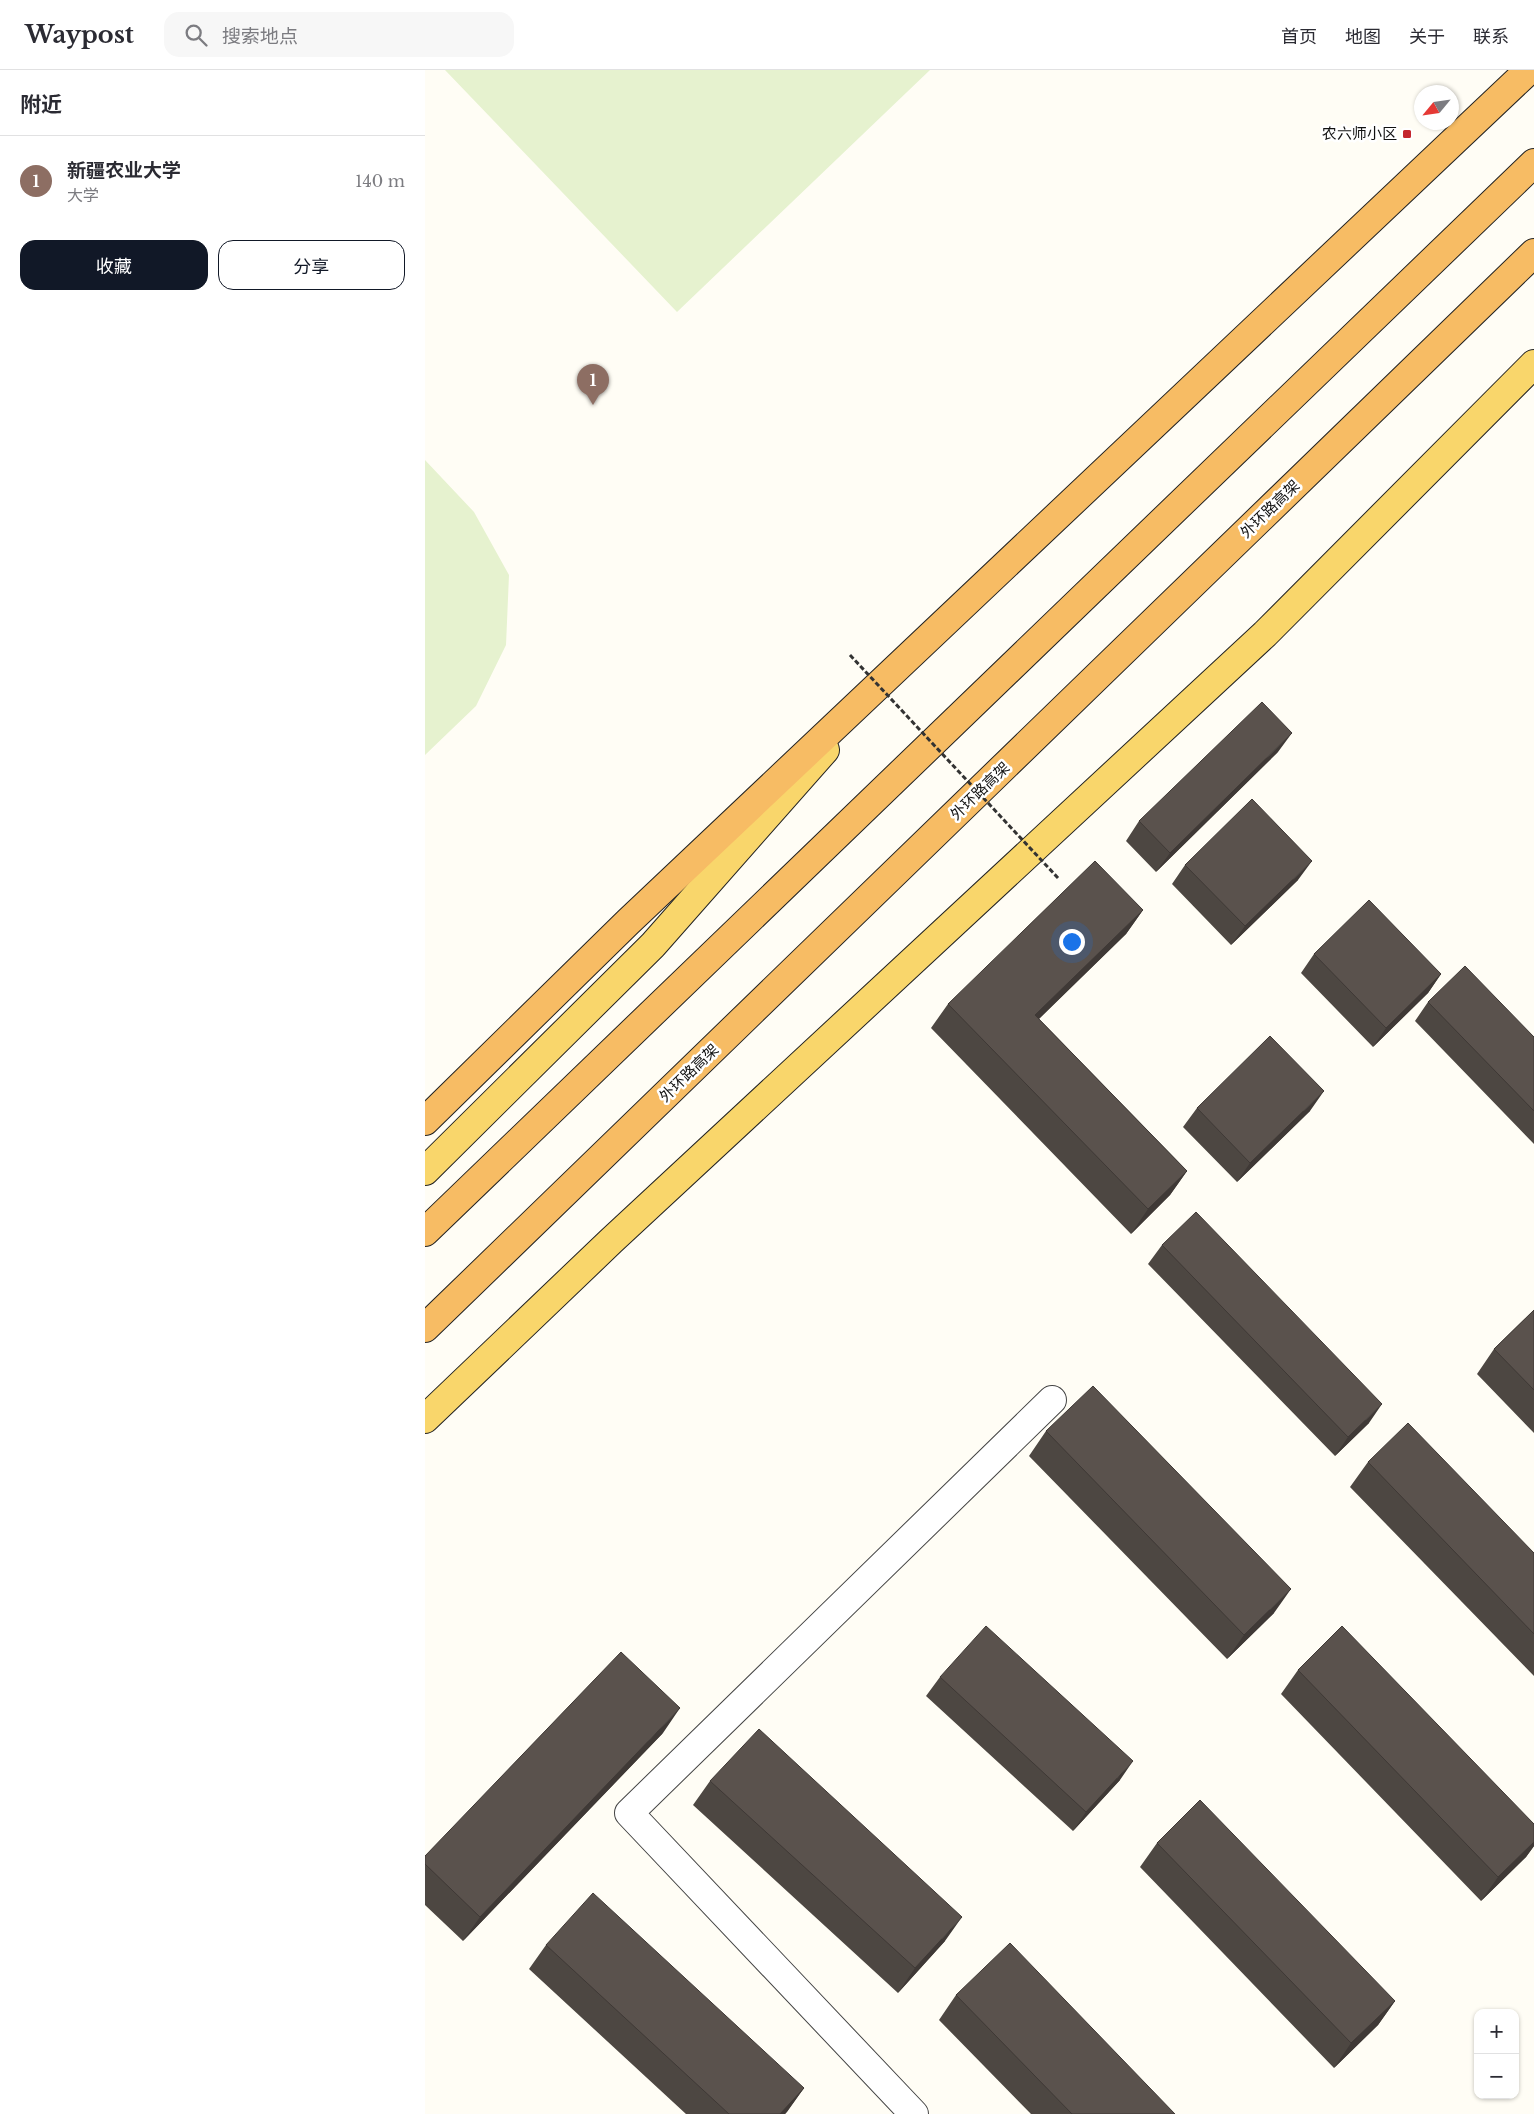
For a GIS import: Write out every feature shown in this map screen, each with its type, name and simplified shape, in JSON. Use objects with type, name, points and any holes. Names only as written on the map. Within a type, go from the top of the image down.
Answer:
[{"type":"highway","points":[[425,1121],[628,922],[1529,70]]},
{"type":"highway","points":[[425,1232],[1534,163]]},
{"type":"highway","name":"外环路高架","points":[[425,1328],[1534,253]]},
{"type":"main road","points":[[425,1171],[653,945],[898,667],[1534,72]]},
{"type":"main road","points":[[425,1419],[611,1241],[1265,634],[1534,364]]},
{"type":"street","points":[[914,2114],[629,1813],[1052,1400]]},
{"type":"path","points":[[850,655],[1058,878]]},
{"type":"green space","points":[[445,70],[930,70],[677,312]]},
{"type":"green space","points":[[425,460],[474,512],[509,575],[506,645],[476,706],[425,755]]},
{"type":"building","points":[[1262,702],[1292,733],[1170,853],[1139,821]]},
{"type":"building","points":[[1252,799],[1312,861],[1245,926],[1185,865]]},
{"type":"building","points":[[1095,861],[1143,910],[1035,1015],[1187,1171],[1148,1209],[948,1004]]},
{"type":"building","points":[[1369,900],[1441,974],[1386,1028],[1314,954]]},
{"type":"building","points":[[1465,966],[1534,1037],[1534,1111],[1428,1002]]},
{"type":"building","points":[[1270,1036],[1324,1091],[1250,1163],[1197,1108]]},
{"type":"building","points":[[1196,1212],[1382,1404],[1348,1437],[1162,1245]]},
{"type":"building","points":[[1534,1310],[1534,1390],[1494,1349]]},
{"type":"building","points":[[1093,1386],[1291,1589],[1244,1635],[1046,1431]]},
{"type":"building","points":[[1408,1423],[1534,1553],[1534,1634],[1368,1462]]},
{"type":"building","points":[[986,1626],[1133,1761],[1086,1812],[940,1677]]},
{"type":"building","points":[[1342,1626],[1534,1824],[1534,1842],[1498,1877],[1298,1670]]},
{"type":"building","points":[[621,1652],[680,1708],[480,1917],[425,1864],[425,1856]]},
{"type":"building","points":[[759,1729],[962,1917],[915,1968],[710,1781]]},
{"type":"building","points":[[1200,1800],[1395,2001],[1351,2043],[1157,1843]]},
{"type":"building","points":[[593,1893],[804,2088],[780,2114],[729,2114],[546,1945]]},
{"type":"building","points":[[1010,1943],[1175,2114],[1072,2114],[956,1995]]},
{"type":"place","name":"农六师小区","points":[[1407,134]]},
{"type":"place","name":"新疆农业大学","points":[[593,405]]}]
